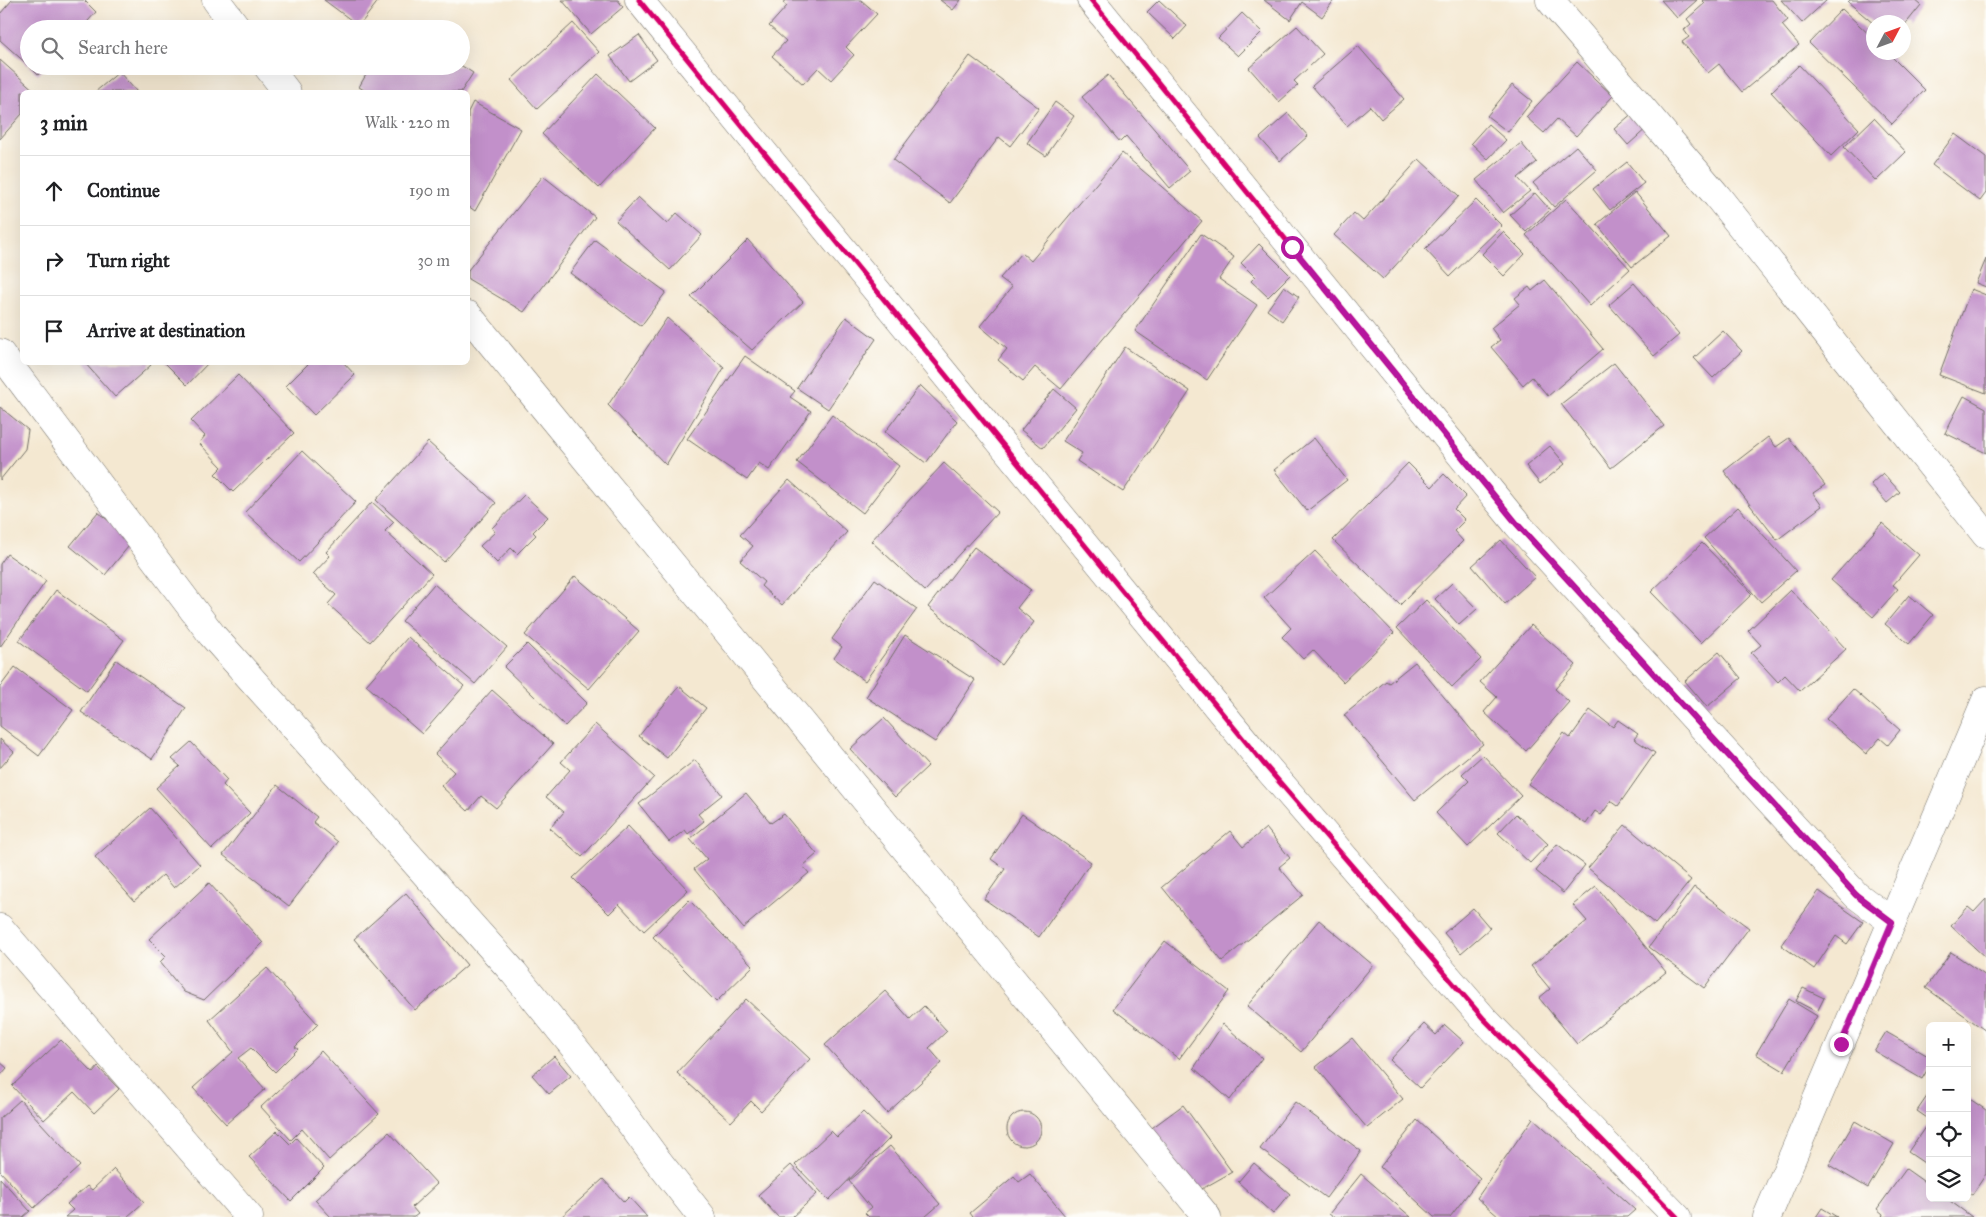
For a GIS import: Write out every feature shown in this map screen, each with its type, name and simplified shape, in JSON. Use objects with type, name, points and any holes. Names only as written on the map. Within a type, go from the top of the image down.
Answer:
[{"type":"street","points":[[216,0],[231,20]]},
{"type":"street","points":[[639,0],[1270,770],[1483,1018],[1677,1217]]},
{"type":"street","points":[[1091,0],[1517,524],[1856,895],[1892,922]]},
{"type":"street","points":[[1550,0],[1716,196],[1986,535]]},
{"type":"street","points":[[274,75],[285,90]]},
{"type":"street","points":[[470,317],[1207,1217]]},
{"type":"street","points":[[0,353],[212,635],[514,973],[582,1057],[658,1161],[702,1217]]},
{"type":"street","points":[[1767,1217],[1986,700]]},
{"type":"street","points":[[0,928],[249,1217]]},
{"type":"building","points":[[12,0],[84,0],[96,12],[89,20],[20,20],[20,58],[0,40],[0,14]]},
{"type":"building","points":[[324,0],[379,0],[364,20],[351,20]]},
{"type":"building","points":[[562,0],[618,0],[623,7],[591,34]]},
{"type":"building","points":[[785,0],[861,0],[877,14],[846,47],[854,55],[831,80],[818,68],[803,84],[772,56],[786,41],[769,26],[787,6],[783,3]]},
{"type":"building","points":[[940,0],[961,0],[953,10]]},
{"type":"building","points":[[1159,0],[1187,26],[1175,39],[1147,12]]},
{"type":"building","points":[[1264,0],[1334,0],[1322,17],[1302,2],[1290,20]]},
{"type":"building","points":[[1661,0],[1697,0],[1677,18]]},
{"type":"building","points":[[1702,0],[1772,0],[1788,20],[1782,25],[1799,45],[1742,92],[1719,64],[1708,73],[1682,42],[1689,37],[1684,30],[1691,24],[1687,19],[1705,3]]},
{"type":"building","points":[[1781,0],[1827,0],[1802,23]]},
{"type":"building","points":[[1850,0],[1915,0],[1921,5],[1911,17],[1911,15],[1866,15],[1866,17],[1848,2]]},
{"type":"building","points":[[1842,9],[1866,32],[1866,60],[1895,60],[1925,90],[1892,124],[1809,43]]},
{"type":"building","points":[[1242,13],[1262,32],[1238,56],[1218,38]]},
{"type":"building","points":[[573,23],[599,52],[537,109],[511,80]]},
{"type":"building","points":[[1297,26],[1323,54],[1294,81],[1298,85],[1279,102],[1249,68]]},
{"type":"building","points":[[639,35],[657,60],[629,81],[610,56]]},
{"type":"building","points":[[1358,46],[1404,99],[1381,119],[1370,106],[1347,126],[1312,86]]},
{"type":"building","points":[[970,56],[1039,108],[1010,146],[999,137],[950,203],[893,160]]},
{"type":"building","points":[[0,60],[34,90],[20,90],[20,116],[0,139]]},
{"type":"building","points":[[1577,62],[1613,96],[1576,136],[1557,119],[1544,133],[1526,117]]},
{"type":"building","points":[[1799,65],[1859,129],[1831,156],[1771,92]]},
{"type":"building","points":[[470,71],[473,73],[462,90],[364,90],[359,87],[366,75],[470,75]]},
{"type":"building","points":[[598,74],[655,128],[599,188],[542,134]]},
{"type":"building","points":[[115,75],[122,75],[135,90],[97,90]]},
{"type":"building","points":[[1108,75],[1190,171],[1170,188],[1126,136],[1120,142],[1082,97]]},
{"type":"building","points":[[1512,85],[1532,101],[1508,132],[1487,116]]},
{"type":"building","points":[[473,102],[521,129],[475,211],[470,207],[470,108]]},
{"type":"building","points":[[1055,102],[1074,116],[1046,156],[1027,143]]},
{"type":"building","points":[[1634,112],[1648,127],[1628,145],[1614,129]]},
{"type":"building","points":[[1288,113],[1308,136],[1280,161],[1260,138]]},
{"type":"building","points":[[1874,118],[1906,152],[1876,181],[1844,147]]},
{"type":"building","points":[[1488,124],[1506,140],[1488,159],[1471,143]]},
{"type":"building","points":[[1955,134],[1986,157],[1986,193],[1980,201],[1932,165]]},
{"type":"building","points":[[1521,143],[1537,162],[1518,178],[1530,191],[1503,213],[1476,180]]},
{"type":"building","points":[[1576,146],[1597,170],[1554,207],[1533,183]]},
{"type":"building","points":[[1122,153],[1202,221],[1061,389],[1035,367],[1023,381],[998,360],[1007,349],[980,326],[1012,287],[1000,278],[1022,253],[1031,261]]},
{"type":"building","points":[[1419,159],[1459,196],[1383,279],[1334,235],[1354,213],[1363,221]]},
{"type":"building","points":[[1627,162],[1644,183],[1610,210],[1593,189]]},
{"type":"building","points":[[543,176],[595,217],[524,312],[470,280],[470,267]]},
{"type":"building","points":[[1635,192],[1671,236],[1632,267],[1597,224]]},
{"type":"building","points":[[1535,193],[1550,210],[1526,232],[1510,215]]},
{"type":"building","points":[[638,197],[667,224],[677,213],[702,235],[670,270],[616,221]]},
{"type":"building","points":[[1566,199],[1630,269],[1590,306],[1526,235]]},
{"type":"building","points":[[1476,200],[1502,226],[1450,276],[1425,249]]},
{"type":"building","points":[[1503,232],[1525,254],[1504,276],[1482,254]]},
{"type":"building","points":[[1201,234],[1234,257],[1219,279],[1257,305],[1207,380],[1135,331]]},
{"type":"building","points":[[595,240],[666,292],[641,326],[570,273]]},
{"type":"building","points":[[748,240],[803,302],[752,350],[691,297]]},
{"type":"building","points":[[1259,244],[1290,275],[1268,297],[1251,281],[1255,277],[1241,263]]},
{"type":"building","points":[[1986,259],[1986,287],[1976,283]]},
{"type":"building","points":[[1545,280],[1603,349],[1548,396],[1532,377],[1523,385],[1491,347],[1500,340],[1491,328],[1520,304],[1515,298],[1529,287],[1532,291]]},
{"type":"building","points":[[1634,283],[1679,335],[1654,356],[1609,305]]},
{"type":"building","points":[[1284,286],[1299,297],[1282,321],[1267,310]]},
{"type":"building","points":[[1971,289],[1986,295],[1986,393],[1939,375]]},
{"type":"building","points":[[846,317],[876,339],[828,409],[797,388]]},
{"type":"building","points":[[667,318],[724,368],[666,465],[608,405]]},
{"type":"building","points":[[1723,331],[1742,351],[1713,378],[1694,358]]},
{"type":"building","points":[[1125,347],[1190,391],[1123,492],[1077,461],[1082,453],[1063,441]]},
{"type":"building","points":[[745,356],[795,391],[790,397],[811,411],[769,470],[759,463],[747,480],[687,439]]},
{"type":"building","points":[[1614,363],[1664,426],[1611,468],[1561,404]]},
{"type":"building","points":[[87,365],[151,365],[115,397]]},
{"type":"building","points":[[167,365],[206,365],[187,385]]},
{"type":"building","points":[[307,365],[346,365],[355,375],[314,415],[286,386]]},
{"type":"building","points":[[238,375],[294,433],[233,492],[215,474],[222,467],[199,443],[205,436],[191,421]]},
{"type":"building","points":[[920,385],[957,421],[926,463],[885,432]]},
{"type":"building","points":[[1054,389],[1076,408],[1043,448],[1021,430]]},
{"type":"building","points":[[1964,396],[1986,408],[1986,453],[1945,433]]},
{"type":"building","points":[[0,407],[28,430],[25,449],[0,480]]},
{"type":"building","points":[[832,415],[899,466],[863,513],[797,462]]},
{"type":"building","points":[[1768,437],[1776,447],[1789,438],[1825,485],[1813,493],[1822,506],[1777,540],[1724,471]]},
{"type":"building","points":[[1314,438],[1347,480],[1307,511],[1274,470]]},
{"type":"building","points":[[428,442],[496,503],[444,562],[376,500]]},
{"type":"building","points":[[1550,446],[1565,464],[1540,484],[1526,466]]},
{"type":"building","points":[[302,451],[356,502],[299,562],[245,512]]},
{"type":"building","points":[[944,463],[998,512],[925,591],[871,541]]},
{"type":"building","points":[[1408,463],[1432,487],[1444,474],[1466,496],[1454,509],[1465,520],[1454,531],[1463,541],[1400,605],[1333,540]]},
{"type":"building","points":[[1883,473],[1900,492],[1887,503],[1871,484]]},
{"type":"building","points":[[789,480],[847,532],[782,605],[761,586],[764,582],[740,561],[753,546],[740,535]]},
{"type":"building","points":[[524,495],[548,517],[533,532],[536,535],[517,554],[511,548],[497,563],[480,546],[495,532],[492,528]]},
{"type":"building","points":[[372,502],[394,522],[385,531],[432,574],[370,642],[328,604],[336,595],[313,574],[330,556],[326,552]]},
{"type":"building","points":[[1738,507],[1796,571],[1761,602],[1704,538]]},
{"type":"building","points":[[98,512],[133,541],[105,575],[70,546]]},
{"type":"building","points":[[1882,523],[1919,555],[1893,585],[1898,589],[1873,617],[1831,580]]},
{"type":"building","points":[[1501,540],[1535,577],[1505,604],[1472,566]]},
{"type":"building","points":[[1702,543],[1752,594],[1701,643],[1651,592]]},
{"type":"building","points":[[974,547],[1031,590],[1017,608],[1034,622],[1002,665],[928,607]]},
{"type":"building","points":[[1315,551],[1394,633],[1343,682],[1313,650],[1303,659],[1282,637],[1291,628],[1264,598]]},
{"type":"building","points":[[7,554],[46,581],[0,647],[0,564]]},
{"type":"building","points":[[575,576],[639,631],[589,689],[525,635]]},
{"type":"building","points":[[875,579],[917,609],[865,681],[834,658],[842,647],[832,639]]},
{"type":"building","points":[[1452,583],[1477,609],[1459,625],[1435,599]]},
{"type":"building","points":[[434,584],[507,647],[475,684],[402,621]]},
{"type":"building","points":[[56,590],[124,640],[87,691],[19,641]]},
{"type":"building","points":[[1791,590],[1846,649],[1800,691],[1785,675],[1778,682],[1751,653],[1761,645],[1748,631]]},
{"type":"building","points":[[1909,595],[1933,615],[1909,644],[1885,624]]},
{"type":"building","points":[[1426,600],[1481,659],[1452,687],[1397,628]]},
{"type":"building","points":[[1531,625],[1576,665],[1555,689],[1569,702],[1526,751],[1484,712],[1497,697],[1480,682]]},
{"type":"building","points":[[905,635],[975,680],[935,742],[866,697]]},
{"type":"building","points":[[408,637],[464,686],[422,734],[366,685]]},
{"type":"building","points":[[527,644],[587,703],[565,726],[504,667]]},
{"type":"building","points":[[1719,652],[1741,678],[1707,707],[1685,681]]},
{"type":"building","points":[[116,660],[186,708],[152,759],[81,712]]},
{"type":"building","points":[[1415,662],[1483,744],[1415,800],[1344,715],[1386,681],[1389,683]]},
{"type":"building","points":[[15,667],[73,710],[39,756],[0,726],[0,687]]},
{"type":"building","points":[[679,686],[706,708],[667,758],[639,736]]},
{"type":"building","points":[[1853,689],[1900,730],[1888,745],[1880,738],[1866,754],[1826,719]]},
{"type":"building","points":[[492,690],[553,744],[496,808],[481,796],[468,811],[441,786],[454,772],[435,754]]},
{"type":"building","points":[[1590,710],[1613,727],[1618,720],[1638,734],[1634,739],[1655,753],[1618,806],[1611,801],[1601,815],[1595,811],[1586,824],[1528,784],[1564,733],[1570,738]]},
{"type":"building","points":[[884,718],[928,766],[895,797],[850,749]]},
{"type":"building","points":[[595,724],[654,777],[582,857],[550,828],[564,812],[546,797],[570,770],[561,762]]},
{"type":"building","points":[[0,739],[14,752],[0,768]]},
{"type":"building","points":[[191,742],[227,780],[223,785],[250,813],[212,849],[156,788],[180,766],[172,759]]},
{"type":"building","points":[[1483,755],[1521,796],[1468,847],[1436,813],[1469,781],[1462,774]]},
{"type":"building","points":[[695,760],[722,795],[698,814],[704,821],[688,834],[685,830],[669,842],[639,804]]},
{"type":"building","points":[[277,785],[317,817],[313,822],[338,842],[289,906],[223,855]]},
{"type":"building","points":[[746,793],[771,823],[784,814],[817,854],[803,866],[809,873],[743,928],[694,869],[707,859],[690,839]]},
{"type":"building","points":[[150,808],[200,865],[174,888],[163,875],[134,901],[95,857]]},
{"type":"building","points":[[1022,814],[1091,862],[1039,937],[984,899],[1005,869],[991,859]]},
{"type":"building","points":[[1516,814],[1548,844],[1530,863],[1498,833]]},
{"type":"building","points":[[1625,825],[1691,880],[1655,924],[1588,868]]},
{"type":"building","points":[[628,826],[688,890],[644,931],[619,904],[609,914],[573,878]]},
{"type":"building","points":[[1266,828],[1290,858],[1279,867],[1303,895],[1222,961],[1162,887],[1230,831],[1243,847]]},
{"type":"building","points":[[1557,844],[1585,865],[1563,893],[1536,871]]},
{"type":"building","points":[[209,883],[263,943],[204,1000],[184,992],[160,962],[166,956],[149,939]]},
{"type":"building","points":[[1596,886],[1666,972],[1577,1044],[1539,998],[1550,989],[1531,966],[1587,921],[1573,905]]},
{"type":"building","points":[[1694,887],[1749,928],[1704,988],[1649,947]]},
{"type":"building","points":[[1819,891],[1863,922],[1847,944],[1836,936],[1814,969],[1781,945]]},
{"type":"building","points":[[406,893],[467,965],[415,1010],[354,939]]},
{"type":"building","points":[[1986,899],[1986,958],[1951,926],[1968,907],[1974,912]]},
{"type":"building","points":[[689,900],[753,966],[716,1002],[653,937]]},
{"type":"building","points":[[1473,908],[1490,928],[1461,953],[1444,933]]},
{"type":"building","points":[[1319,920],[1373,965],[1301,1052],[1247,1006]]},
{"type":"building","points":[[1165,941],[1229,991],[1179,1059],[1113,1009]]},
{"type":"building","points":[[1951,952],[1986,976],[1986,1031],[1926,988]]},
{"type":"building","points":[[267,968],[318,1024],[295,1047],[298,1049],[275,1072],[251,1048],[238,1058],[265,1089],[226,1124],[193,1088],[233,1052],[209,1020]]},
{"type":"building","points":[[1803,988],[1824,998],[1817,1012],[1796,1001]]},
{"type":"building","points":[[885,991],[910,1019],[924,1006],[947,1031],[929,1048],[942,1063],[887,1113],[825,1045]]},
{"type":"building","points":[[746,999],[810,1059],[761,1111],[751,1101],[731,1122],[677,1073]]},
{"type":"building","points":[[1789,999],[1817,1016],[1784,1071],[1756,1054]]},
{"type":"building","points":[[1223,1024],[1262,1058],[1230,1100],[1194,1068]]},
{"type":"building","points":[[1424,1024],[1436,1035],[1445,1025],[1464,1042],[1420,1088],[1390,1060]]},
{"type":"building","points":[[1886,1032],[1926,1055],[1926,1072],[1922,1079],[1874,1051]]},
{"type":"building","points":[[1352,1038],[1403,1099],[1367,1128],[1316,1067]]},
{"type":"building","points":[[61,1040],[93,1073],[98,1067],[119,1089],[94,1113],[74,1092],[44,1120],[12,1086]]},
{"type":"building","points":[[321,1051],[379,1114],[329,1160],[302,1129],[291,1140],[261,1107]]},
{"type":"building","points":[[554,1056],[571,1076],[549,1094],[532,1075]]},
{"type":"building","points":[[0,1062],[7,1068],[0,1076]]},
{"type":"building","points":[[1926,1098],[1926,1117],[1917,1111]]},
{"type":"building","points":[[20,1100],[80,1166],[34,1208],[0,1171],[0,1118]]},
{"type":"building","points":[[1971,1100],[1986,1110],[1986,1174],[1972,1195]]},
{"type":"building","points":[[1295,1102],[1361,1151],[1326,1198],[1260,1149]]},
{"type":"building","points":[[1183,1105],[1232,1172],[1200,1190],[1145,1133]]},
{"type":"building","points":[[863,1112],[890,1138],[829,1200],[795,1165],[831,1131],[837,1137]]},
{"type":"building","points":[[1024,1112],[1036,1117],[1041,1129],[1036,1141],[1024,1146],[1012,1141],[1007,1129],[1012,1117]]},
{"type":"building","points":[[1533,1118],[1635,1210],[1627,1217],[1499,1217],[1477,1198]]},
{"type":"building","points":[[1417,1120],[1480,1178],[1450,1217],[1434,1217],[1380,1167]]},
{"type":"building","points":[[1855,1121],[1894,1144],[1868,1188],[1829,1165]]},
{"type":"building","points":[[1926,1126],[1926,1164],[1908,1152]]},
{"type":"building","points":[[277,1131],[290,1144],[296,1138],[324,1168],[291,1201],[249,1157]]},
{"type":"building","points":[[389,1132],[437,1184],[412,1207],[418,1214],[414,1217],[331,1217],[315,1200]]},
{"type":"building","points":[[890,1146],[940,1204],[925,1217],[869,1217],[865,1213],[871,1208],[849,1181]]},
{"type":"building","points":[[1254,1163],[1290,1194],[1273,1214],[1238,1182]]},
{"type":"building","points":[[791,1165],[817,1194],[792,1217],[778,1217],[758,1195]]},
{"type":"building","points":[[114,1169],[144,1202],[127,1217],[65,1217],[73,1210],[67,1204],[87,1186],[92,1190]]},
{"type":"building","points":[[1906,1169],[1926,1183],[1926,1202],[1951,1202],[1972,1217],[1882,1217],[1883,1214],[1877,1209]]},
{"type":"building","points":[[1030,1174],[1066,1217],[973,1217],[970,1213],[1014,1176],[1019,1182]]},
{"type":"building","points":[[1361,1174],[1411,1217],[1333,1217],[1329,1214]]},
{"type":"building","points":[[0,1178],[30,1211],[23,1217],[0,1217]]},
{"type":"building","points":[[603,1179],[624,1202],[629,1197],[647,1217],[561,1217]]},
{"type":"building","points":[[1822,1208],[1837,1217],[1816,1217]]},
{"type":"cycle path","points":[[639,0],[1263,763],[1483,1018],[1677,1217]]},
{"type":"cycle path","points":[[1091,0],[1517,524],[1856,895],[1892,922]]},
{"type":"route","points":[[1292,247],[1517,524],[1856,895],[1892,922],[1841,1044]]}]
